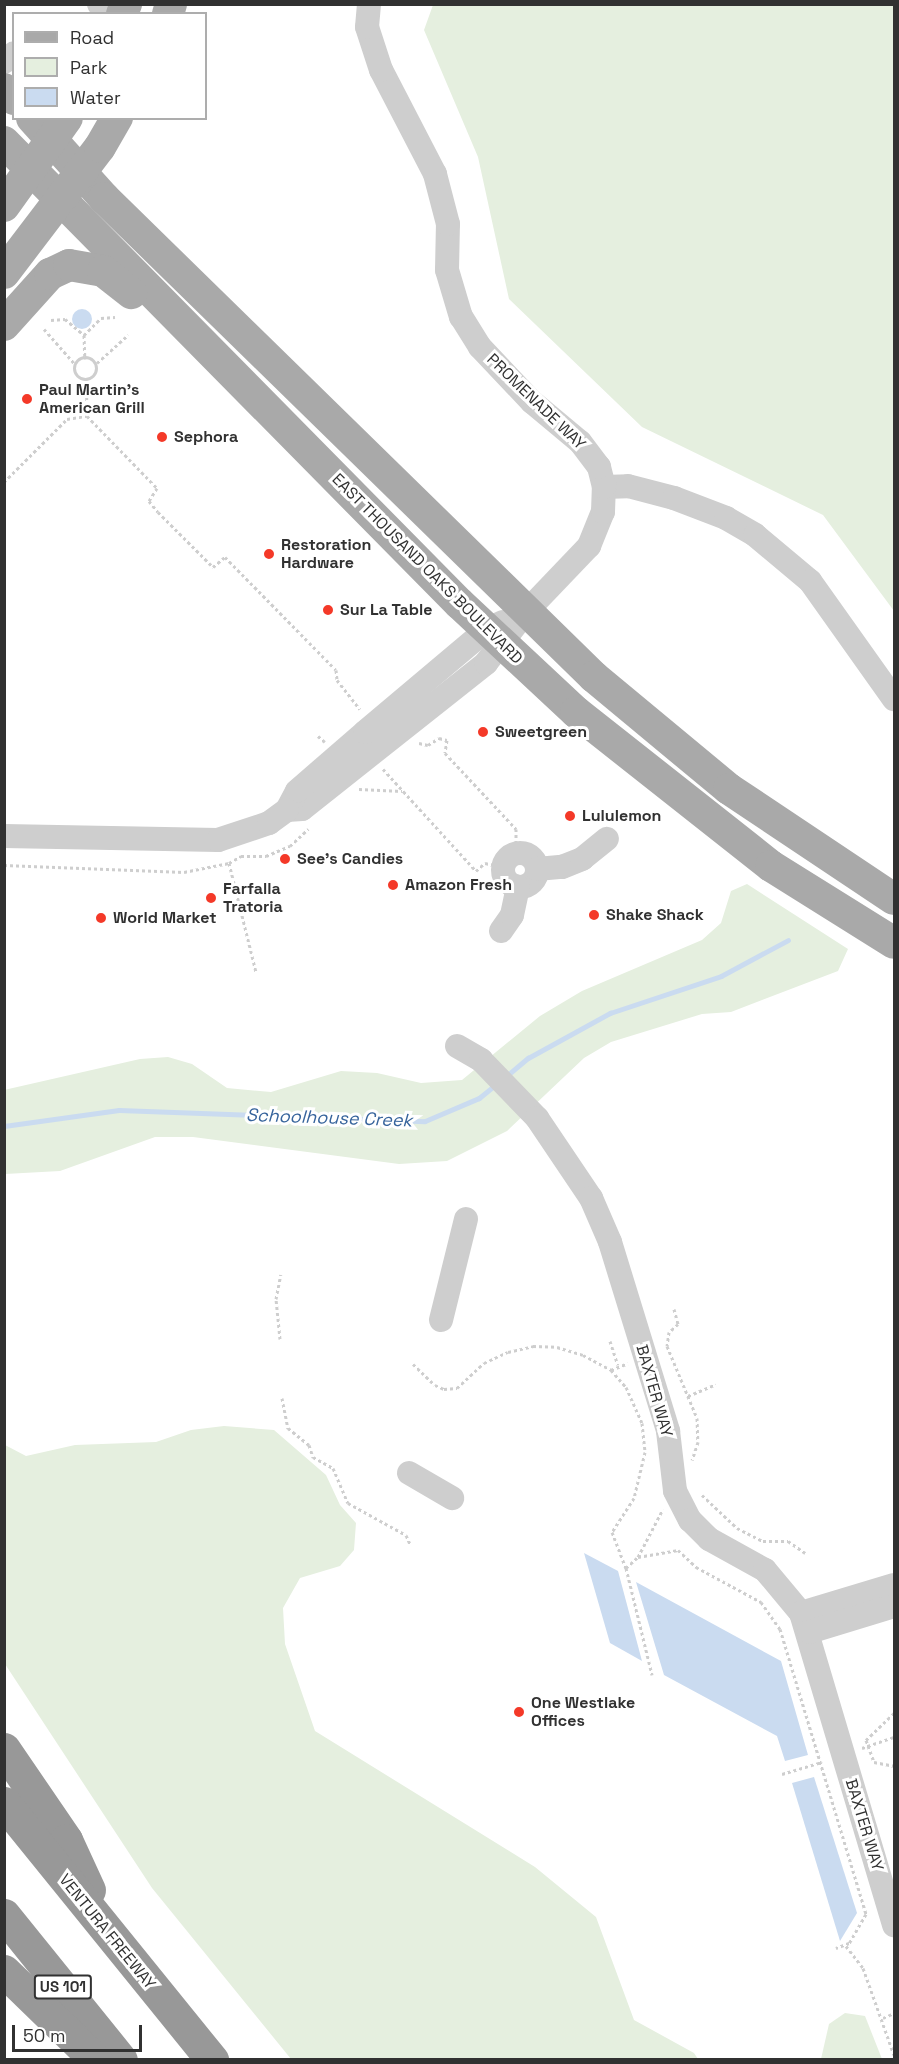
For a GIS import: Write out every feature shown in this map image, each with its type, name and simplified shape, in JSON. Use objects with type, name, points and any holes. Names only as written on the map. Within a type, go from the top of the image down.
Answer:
[{"type":"highway","points":[[4,1749],[66,1840],[109,1936]]},
{"type":"highway","name":"VENTURA FREEWAY","points":[[4,1803],[109,1936],[212,2060]]},
{"type":"highway","name":"US 101","points":[[4,1915],[121,2060]]},
{"type":"highway","points":[[4,1971],[96,2060]]},
{"type":"main road","points":[[4,273],[81,172],[116,120]]},
{"type":"main road","points":[[51,126],[81,172],[525,613],[598,681],[729,789],[894,899]]},
{"type":"main road","points":[[4,206],[32,170],[51,126]]},
{"type":"main road","name":"EAST THOUSAND OAKS BOULEVARD","points":[[4,142],[495,638],[617,747],[704,816],[771,866],[894,943]]},
{"type":"main road","points":[[4,325],[50,274],[69,265],[90,266],[117,281],[226,368]]},
{"type":"street","points":[[99,4],[116,12]]},
{"type":"street","name":"PROMENADE WAY","points":[[4,836],[218,840],[269,823],[288,810],[297,791],[525,613],[589,546],[598,530],[604,487],[600,467],[580,442],[523,392],[480,347],[461,317],[447,270],[448,224],[435,174],[381,70],[367,27],[369,4]]},
{"type":"street","points":[[604,487],[628,486],[674,498],[726,518],[755,535],[815,588],[894,699]]},
{"type":"street","points":[[537,869],[562,867],[582,859],[608,839]]},
{"type":"street","points":[[518,887],[505,878],[510,861],[528,855],[537,869]]},
{"type":"street","points":[[518,887],[532,882],[537,869]]},
{"type":"street","points":[[501,931],[512,915],[518,887]]},
{"type":"street","name":"BAXTER WAY","points":[[457,1046],[481,1060],[523,1103],[548,1130],[574,1168],[610,1242],[668,1431],[675,1491],[685,1510],[709,1539],[765,1570],[805,1623],[894,1925]]},
{"type":"street","points":[[441,1320],[466,1219]]},
{"type":"street","points":[[409,1473],[452,1498]]},
{"type":"street","points":[[805,1623],[894,1585]]},
{"type":"street","points":[[805,1623],[894,1606]]},
{"type":"path","points":[[85,359],[84,335],[100,318],[115,317]]},
{"type":"path","points":[[51,320],[65,320],[84,335]]},
{"type":"path","points":[[44,329],[74,363],[74,371],[86,379]]},
{"type":"path","points":[[86,379],[96,371],[97,363],[128,335]]},
{"type":"path","points":[[74,363],[85,359],[97,363]]},
{"type":"path","points":[[86,379],[87,416],[157,488],[149,501],[158,512],[213,567],[225,557],[336,670],[337,680],[361,711]]},
{"type":"path","points":[[4,482],[67,419],[87,416]]},
{"type":"path","points":[[383,769],[476,871],[485,863],[510,861],[516,829],[445,753],[447,740],[439,738],[429,745],[417,742]]},
{"type":"path","points":[[357,789],[402,791]]},
{"type":"path","points":[[229,863],[256,972]]},
{"type":"path","points":[[280,1339],[276,1299],[281,1274]]},
{"type":"path","points":[[675,1309],[678,1324],[669,1332],[667,1346],[688,1396],[699,1431],[690,1468]]},
{"type":"path","points":[[610,1341],[618,1365]]},
{"type":"path","points":[[413,1364],[444,1389],[457,1388],[484,1363],[533,1346],[557,1347],[583,1355],[611,1370],[635,1403],[645,1452],[634,1498],[612,1529],[626,1568],[652,1675]]},
{"type":"path","points":[[611,1370],[618,1365],[630,1362]]},
{"type":"path","points":[[688,1396],[716,1384]]},
{"type":"path","points":[[282,1398],[288,1428],[309,1445],[309,1454],[335,1471],[348,1503],[406,1535],[410,1544]]},
{"type":"path","points":[[697,1491],[737,1528],[763,1541],[788,1541],[805,1553]]},
{"type":"path","points":[[626,1568],[638,1557],[665,1505]]},
{"type":"path","points":[[638,1557],[678,1550],[696,1567],[761,1602],[780,1629],[866,1914],[846,1946],[836,1948]]},
{"type":"path","points":[[894,1713],[866,1740],[874,1762],[894,1766]]},
{"type":"path","points":[[875,1744],[894,1737]]},
{"type":"path","points":[[846,1946],[863,1968],[883,2018],[894,2055]]},
{"type":"path","points":[[883,2018],[894,2013]]},
{"type":"green space","points":[[433,5],[894,5],[894,611],[823,515],[642,427],[509,299],[478,157],[424,30]]},
{"type":"green space","points":[[747,884],[848,949],[838,971],[731,1012],[702,1014],[611,1042],[584,1058],[507,1131],[447,1161],[399,1164],[193,1137],[155,1137],[60,1171],[5,1174],[4,1090],[140,1059],[168,1057],[192,1064],[227,1088],[271,1092],[341,1071],[377,1073],[421,1083],[462,1080],[540,1016],[582,991],[702,940],[721,923],[731,891]]},
{"type":"green space","points":[[224,1426],[274,1430],[326,1475],[340,1505],[356,1523],[354,1550],[340,1566],[300,1578],[283,1608],[285,1644],[315,1731],[535,1867],[596,1917],[634,2020],[694,2053],[698,2059],[291,2059],[152,1888],[5,1664],[5,1445],[26,1456],[75,1445],[156,1442],[191,1430]]},
{"type":"green space","points":[[845,2013],[865,2016],[882,2059],[821,2059],[829,2024]]},
{"type":"water","points":[[82,309],[89,312],[92,319],[89,326],[82,329],[75,326],[72,319],[75,312]]},
{"type":"water","points":[[584,1553],[618,1571],[642,1661],[610,1643]]},
{"type":"water","points":[[636,1582],[781,1661],[808,1755],[785,1761],[777,1736],[664,1675]]},
{"type":"water","points":[[814,1777],[857,1913],[840,1941],[792,1783]]},
{"type":"waterway","name":"Schoolhouse Creek","points":[[505,1077],[528,1058],[610,1013],[721,976],[788,940]]},
{"type":"waterway","name":"Schoolhouse Creek","points":[[4,1126],[119,1110],[425,1121],[479,1098],[496,1084]]},
{"type":"place","name":"Paul Martin's American Grill","points":[[27,399]]},
{"type":"place","name":"Sephora","points":[[162,437]]},
{"type":"place","name":"Restoration Hardware","points":[[269,554]]},
{"type":"place","name":"Sur La Table","points":[[328,610]]},
{"type":"place","name":"Sweetgreen","points":[[483,732]]},
{"type":"place","name":"Lululemon","points":[[570,816]]},
{"type":"place","name":"See's Candies","points":[[285,859]]},
{"type":"place","name":"Amazon Fresh","points":[[393,885]]},
{"type":"place","name":"Farfalla Tratoria","points":[[211,898]]},
{"type":"place","name":"Shake Shack","points":[[594,915]]},
{"type":"place","name":"World Market","points":[[101,918]]},
{"type":"place","name":"One Westlake Offices","points":[[519,1712]]}]
